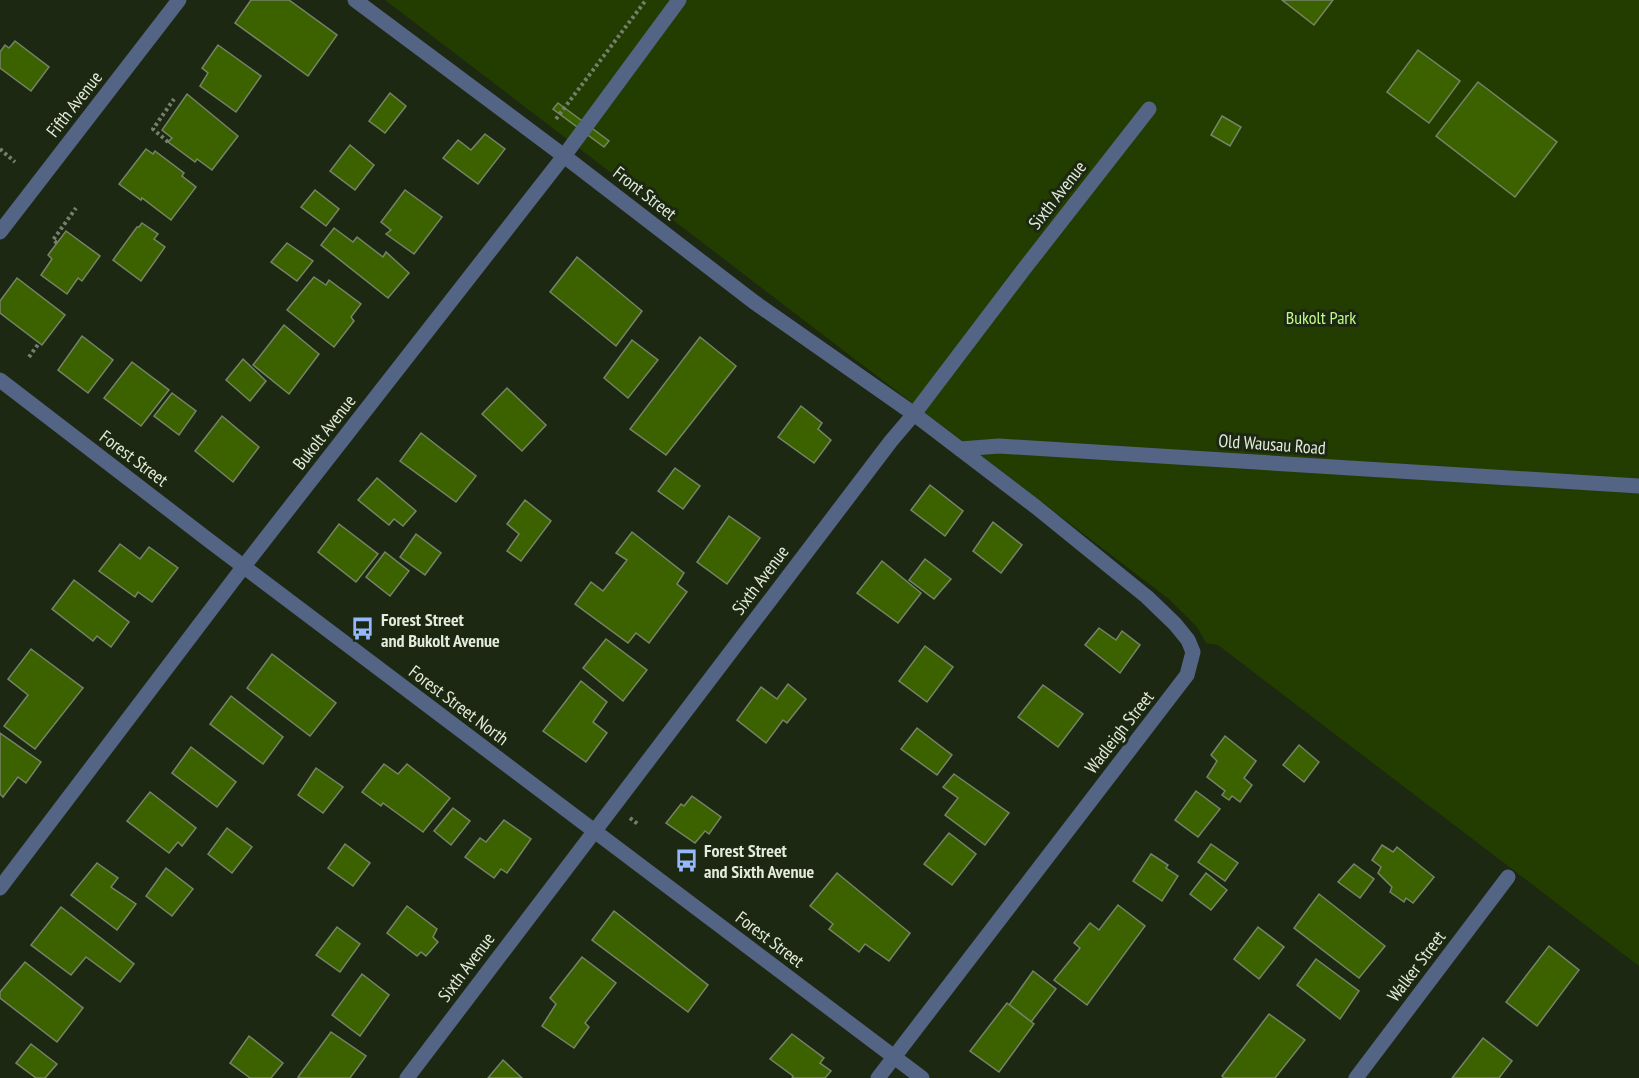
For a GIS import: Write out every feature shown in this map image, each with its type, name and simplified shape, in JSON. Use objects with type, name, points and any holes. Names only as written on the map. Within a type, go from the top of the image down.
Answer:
[{"type":"street","name":"Fifth Avenue","points":[[0,232],[179,0]]},
{"type":"street","name":"Front Street","points":[[355,0],[754,302],[914,414]]},
{"type":"street","name":"Bukolt Avenue","points":[[0,888],[244,566],[564,156],[679,0]]},
{"type":"street","name":"Sixth Avenue","points":[[407,1078],[883,450],[914,414],[1149,109]]},
{"type":"street","name":"Forest Street","points":[[0,380],[244,566]]},
{"type":"street","points":[[914,414],[960,449]]},
{"type":"street","name":"Old Wausau Road","points":[[960,449],[999,446],[1639,486]]},
{"type":"street","name":"Wadleigh Street","points":[[878,1078],[1179,686],[1187,675],[1193,652],[1188,640],[1175,624],[1147,597],[960,449]]},
{"type":"street","name":"Forest Street North","points":[[244,566],[594,832]]},
{"type":"street","name":"Forest Street","points":[[594,832],[922,1078]]},
{"type":"street","name":"Walker Street","points":[[1356,1078],[1508,877]]},
{"type":"path","points":[[556,119],[646,0]]},
{"type":"path","points":[[168,142],[153,129],[174,99]]},
{"type":"path","points":[[0,149],[15,162]]},
{"type":"path","points":[[57,243],[53,240],[76,208]]},
{"type":"path","points":[[29,357],[39,343]]},
{"type":"green space","name":"Bukolt Park","points":[[385,0],[1639,0],[1639,966],[1218,645],[1206,643],[1197,627],[1170,600]]},
{"type":"building","points":[[251,0],[289,0],[337,35],[308,76],[235,23]]},
{"type":"building","points":[[1282,0],[1333,0],[1314,25]]},
{"type":"building","points":[[15,41],[49,67],[31,91],[0,68],[0,52],[5,45],[9,48]]},
{"type":"building","points":[[218,45],[261,76],[236,112],[200,86],[208,73],[202,68]]},
{"type":"building","points":[[1418,50],[1460,81],[1429,123],[1387,92]]},
{"type":"building","points":[[1478,82],[1557,142],[1515,197],[1436,136]]},
{"type":"building","points":[[390,93],[406,106],[385,133],[369,121]]},
{"type":"building","points":[[187,94],[238,136],[212,170],[197,159],[195,162],[168,142],[172,138],[162,130]]},
{"type":"building","points":[[558,103],[609,141],[604,147],[553,109]]},
{"type":"building","points":[[1222,116],[1241,127],[1230,146],[1211,135]]},
{"type":"building","points":[[485,134],[505,149],[478,184],[443,158],[458,140],[471,150]]},
{"type":"building","points":[[350,145],[374,165],[355,190],[330,171]]},
{"type":"building","points":[[146,149],[153,154],[155,151],[184,173],[182,176],[196,187],[171,220],[119,184]]},
{"type":"building","points":[[315,190],[339,209],[326,226],[301,207]]},
{"type":"building","points":[[405,190],[442,217],[414,254],[386,234],[391,230],[381,222]]},
{"type":"building","points":[[142,223],[158,234],[154,239],[165,247],[141,281],[113,260]]},
{"type":"building","points":[[334,228],[353,242],[357,237],[383,257],[386,252],[409,273],[388,298],[321,245]]},
{"type":"building","points":[[66,231],[100,256],[82,281],[78,278],[67,294],[41,275],[52,259],[48,255]]},
{"type":"building","points":[[287,243],[313,261],[297,281],[271,262]]},
{"type":"building","points":[[577,257],[642,311],[616,346],[550,292]]},
{"type":"building","points":[[314,277],[326,285],[329,280],[361,304],[351,317],[354,321],[334,347],[287,310]]},
{"type":"building","points":[[17,278],[65,315],[42,345],[0,313],[0,301]]},
{"type":"building","points":[[284,325],[319,354],[289,394],[253,365]]},
{"type":"building","points":[[82,336],[113,360],[88,393],[58,370]]},
{"type":"building","points":[[700,337],[736,366],[666,455],[630,429]]},
{"type":"building","points":[[632,340],[658,360],[628,398],[604,378]]},
{"type":"building","points":[[243,359],[266,381],[250,401],[226,380]]},
{"type":"building","points":[[132,362],[169,390],[141,426],[104,398]]},
{"type":"building","points":[[507,388],[546,425],[522,451],[482,414]]},
{"type":"building","points":[[172,393],[196,411],[179,435],[154,416]]},
{"type":"building","points":[[801,406],[822,423],[818,429],[831,440],[814,463],[778,437]]},
{"type":"building","points":[[222,416],[259,447],[233,482],[195,451]]},
{"type":"building","points":[[421,433],[476,476],[456,502],[400,461]]},
{"type":"building","points":[[675,468],[700,486],[683,509],[658,491]]},
{"type":"building","points":[[377,478],[416,511],[403,526],[394,519],[389,525],[358,500]]},
{"type":"building","points":[[930,485],[963,511],[945,536],[911,510]]},
{"type":"building","points":[[525,500],[551,521],[521,561],[507,551],[519,534],[507,524]]},
{"type":"building","points":[[729,516],[760,538],[727,584],[697,562]]},
{"type":"building","points":[[993,522],[1022,545],[1001,573],[973,551]]},
{"type":"building","points":[[339,524],[378,554],[356,582],[318,552]]},
{"type":"building","points":[[632,532],[684,573],[677,584],[687,592],[649,643],[636,633],[628,643],[575,604],[591,582],[603,591],[627,560],[616,553]]},
{"type":"building","points":[[416,534],[441,553],[425,575],[400,557]]},
{"type":"building","points":[[120,544],[140,559],[149,547],[178,568],[152,602],[138,592],[135,597],[99,571]]},
{"type":"building","points":[[385,552],[409,571],[390,596],[366,577]]},
{"type":"building","points":[[925,559],[951,579],[934,599],[909,580]]},
{"type":"building","points":[[882,561],[921,593],[898,623],[857,593]]},
{"type":"building","points":[[74,580],[129,622],[111,647],[97,636],[93,641],[52,609]]},
{"type":"building","points":[[1099,628],[1116,640],[1122,631],[1140,645],[1120,673],[1085,645]]},
{"type":"building","points":[[606,639],[647,670],[623,701],[583,668]]},
{"type":"building","points":[[925,646],[953,667],[927,702],[899,681]]},
{"type":"building","points":[[31,649],[83,688],[35,749],[4,726],[28,695],[8,679]]},
{"type":"building","points":[[272,654],[336,703],[310,736],[247,688]]},
{"type":"building","points":[[581,681],[607,702],[593,722],[607,733],[586,762],[543,731]]},
{"type":"building","points":[[788,684],[806,699],[787,723],[783,720],[766,743],[737,720],[761,687],[777,699]]},
{"type":"building","points":[[1043,685],[1083,714],[1058,747],[1018,717]]},
{"type":"building","points":[[231,696],[283,737],[263,764],[210,724]]},
{"type":"building","points":[[917,728],[952,755],[937,775],[901,749]]},
{"type":"building","points":[[0,733],[41,762],[26,783],[18,777],[3,797],[0,794]]},
{"type":"building","points":[[1225,736],[1256,761],[1244,778],[1252,785],[1240,802],[1232,796],[1229,800],[1222,795],[1225,791],[1207,777],[1217,761],[1211,755]]},
{"type":"building","points":[[1299,745],[1319,762],[1304,782],[1283,765]]},
{"type":"building","points":[[191,747],[236,782],[217,807],[172,773]]},
{"type":"building","points":[[384,764],[398,774],[407,764],[450,798],[423,832],[383,803],[381,806],[362,792]]},
{"type":"building","points":[[316,768],[343,787],[323,813],[298,795]]},
{"type":"building","points":[[954,774],[1009,813],[985,845],[945,815],[958,798],[943,787]]},
{"type":"building","points":[[1196,791],[1220,809],[1198,837],[1175,820]]},
{"type":"building","points":[[150,792],[196,828],[182,846],[178,842],[169,853],[127,821]]},
{"type":"building","points":[[692,796],[721,817],[709,834],[705,831],[695,843],[666,823],[681,804],[684,806]]},
{"type":"building","points":[[453,808],[470,821],[451,845],[434,831]]},
{"type":"building","points":[[504,820],[531,839],[507,873],[501,869],[494,878],[465,857],[480,838],[486,842]]},
{"type":"building","points":[[227,828],[252,847],[232,873],[208,854]]},
{"type":"building","points":[[949,833],[976,854],[952,885],[924,864]]},
{"type":"building","points":[[345,844],[370,863],[353,886],[328,868]]},
{"type":"building","points":[[1211,844],[1238,863],[1225,881],[1198,862]]},
{"type":"building","points":[[1382,845],[1393,852],[1397,847],[1434,877],[1413,903],[1406,898],[1404,902],[1390,892],[1392,887],[1378,873],[1381,867],[1372,860]]},
{"type":"building","points":[[1151,854],[1168,865],[1166,868],[1178,876],[1162,901],[1133,881]]},
{"type":"building","points":[[97,863],[118,878],[111,887],[136,904],[117,930],[71,895]]},
{"type":"building","points":[[1354,864],[1374,879],[1360,898],[1338,882]]},
{"type":"building","points":[[166,868],[193,889],[172,916],[146,896]]},
{"type":"building","points":[[837,873],[910,933],[889,961],[865,944],[859,952],[829,929],[833,924],[810,906]]},
{"type":"building","points":[[1206,873],[1227,890],[1211,910],[1190,894]]},
{"type":"building","points":[[1319,894],[1385,946],[1359,978],[1294,928]]},
{"type":"building","points":[[1118,905],[1145,926],[1087,1005],[1054,980],[1080,948],[1074,943],[1090,923],[1099,930]]},
{"type":"building","points":[[407,906],[437,929],[433,937],[438,942],[426,956],[421,952],[417,956],[387,933]]},
{"type":"building","points":[[61,907],[134,964],[120,982],[86,957],[71,975],[31,945]]},
{"type":"building","points":[[614,911],[708,985],[688,1012],[592,940]]},
{"type":"building","points":[[337,927],[360,944],[340,972],[316,955]]},
{"type":"building","points":[[1258,927],[1284,947],[1259,979],[1234,959]]},
{"type":"building","points":[[1549,946],[1579,970],[1537,1026],[1506,1002]]},
{"type":"building","points":[[582,957],[616,983],[585,1023],[589,1027],[574,1048],[542,1026],[556,1004],[550,998]]},
{"type":"building","points":[[1316,959],[1359,991],[1340,1019],[1297,985]]},
{"type":"building","points":[[25,962],[83,1008],[57,1042],[0,998],[0,992]]},
{"type":"building","points":[[1033,971],[1056,989],[1031,1022],[1009,1005]]},
{"type":"building","points":[[362,974],[389,995],[360,1036],[332,1015]]},
{"type":"building","points":[[1007,1003],[1034,1024],[999,1072],[970,1051]]},
{"type":"building","points":[[1269,1014],[1305,1040],[1275,1078],[1224,1078],[1222,1076]]},
{"type":"building","points":[[331,1032],[366,1056],[350,1078],[298,1077]]},
{"type":"building","points":[[792,1034],[824,1058],[820,1063],[831,1071],[825,1078],[792,1078],[793,1076],[770,1059]]},
{"type":"building","points":[[249,1036],[283,1063],[271,1078],[250,1078],[230,1063]]},
{"type":"building","points":[[1483,1038],[1512,1061],[1499,1078],[1452,1078]]},
{"type":"building","points":[[31,1044],[57,1064],[45,1078],[36,1078],[16,1063]]},
{"type":"building","points":[[503,1060],[522,1078],[488,1078]]},
{"type":"place","name":"Forest Street and Bukolt Avenue","points":[[363,629]]},
{"type":"place","name":"Forest Street and Sixth Avenue","points":[[686,860]]}]
